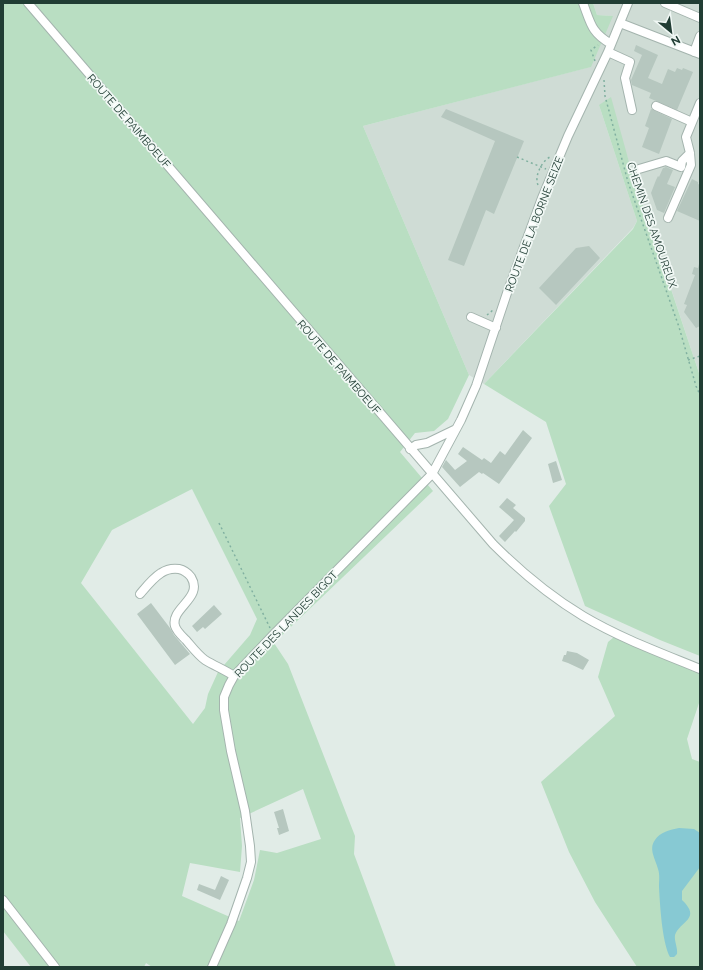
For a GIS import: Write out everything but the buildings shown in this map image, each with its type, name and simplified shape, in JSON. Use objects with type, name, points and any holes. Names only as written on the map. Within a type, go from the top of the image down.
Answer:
[{"type":"street","name":"ROUTE DE PAIMBOEUF","points":[[28,3],[493,544],[531,580],[555,598],[584,616],[627,638],[700,669]]},
{"type":"street","points":[[583,3],[592,28],[598,36],[609,48],[630,62],[625,78],[632,110]]},
{"type":"street","name":"ROUTE DE LA BORNE SEIZE","points":[[456,429],[476,386],[513,278],[553,172],[628,3]]},
{"type":"street","points":[[665,3],[700,18]]},
{"type":"street","points":[[620,23],[697,53],[700,36]]},
{"type":"street","points":[[668,218],[691,165],[686,137],[700,103]]},
{"type":"street","points":[[656,106],[692,122]]},
{"type":"street","points":[[640,169],[666,161],[680,167],[682,161],[690,153]]},
{"type":"street","points":[[471,316],[496,328]]},
{"type":"street","points":[[410,449],[416,445],[426,443],[456,429]]},
{"type":"street","name":"ROUTE DES LANDES BIGOT","points":[[212,967],[231,924],[251,862],[245,811],[231,751],[224,710],[224,697],[229,685],[234,676],[273,635],[432,474],[456,429]]},
{"type":"street","points":[[140,594],[161,573],[170,569],[183,570],[188,574],[193,581],[194,588],[191,596],[175,617],[177,631],[205,660],[234,676]]},
{"type":"street","points":[[3,900],[55,967]]},
{"type":"path","points":[[591,50],[602,43]]},
{"type":"path","name":"CHEMIN DES AMOUREUX","points":[[605,75],[605,96],[628,182],[679,327],[700,395]]},
{"type":"path","points":[[517,157],[553,172]]},
{"type":"path","points":[[537,177],[541,167]]},
{"type":"path","points":[[688,360],[700,356]]},
{"type":"path","points":[[219,523],[273,635]]},
{"type":"shaded area","points":[[593,3],[700,3],[700,376],[626,153],[599,105],[637,221],[633,228],[484,384],[469,375],[363,126],[590,67],[612,16],[597,15]]},
{"type":"green space","points":[[3,3],[593,3],[597,15],[613,16],[591,67],[363,126],[469,375],[448,419],[434,431],[415,433],[400,452],[433,491],[274,643],[288,664],[355,836],[354,854],[396,967],[152,967],[146,963],[144,967],[31,967],[3,931]],"holes":[[[192,489],[257,619],[250,635],[218,672],[208,694],[205,708],[193,724],[81,583],[112,530]],[[303,789],[321,839],[277,853],[260,850],[254,880],[239,921],[182,896],[190,863],[240,872],[242,846],[240,818]]]},
{"type":"green space","points":[[611,97],[631,169],[700,376],[700,656],[660,640],[585,606],[549,506],[566,484],[546,422],[484,384],[633,229],[637,221],[599,105]]},
{"type":"green space","points":[[614,637],[700,673],[700,700],[687,739],[692,759],[700,762],[700,967],[637,967],[595,902],[569,852],[541,782],[615,716],[598,677],[608,642]]},
{"type":"water","points":[[679,828],[694,829],[700,833],[700,867],[682,891],[682,900],[688,906],[690,916],[675,935],[677,954],[674,957],[670,957],[663,933],[659,873],[652,847],[657,837],[666,832]]}]
